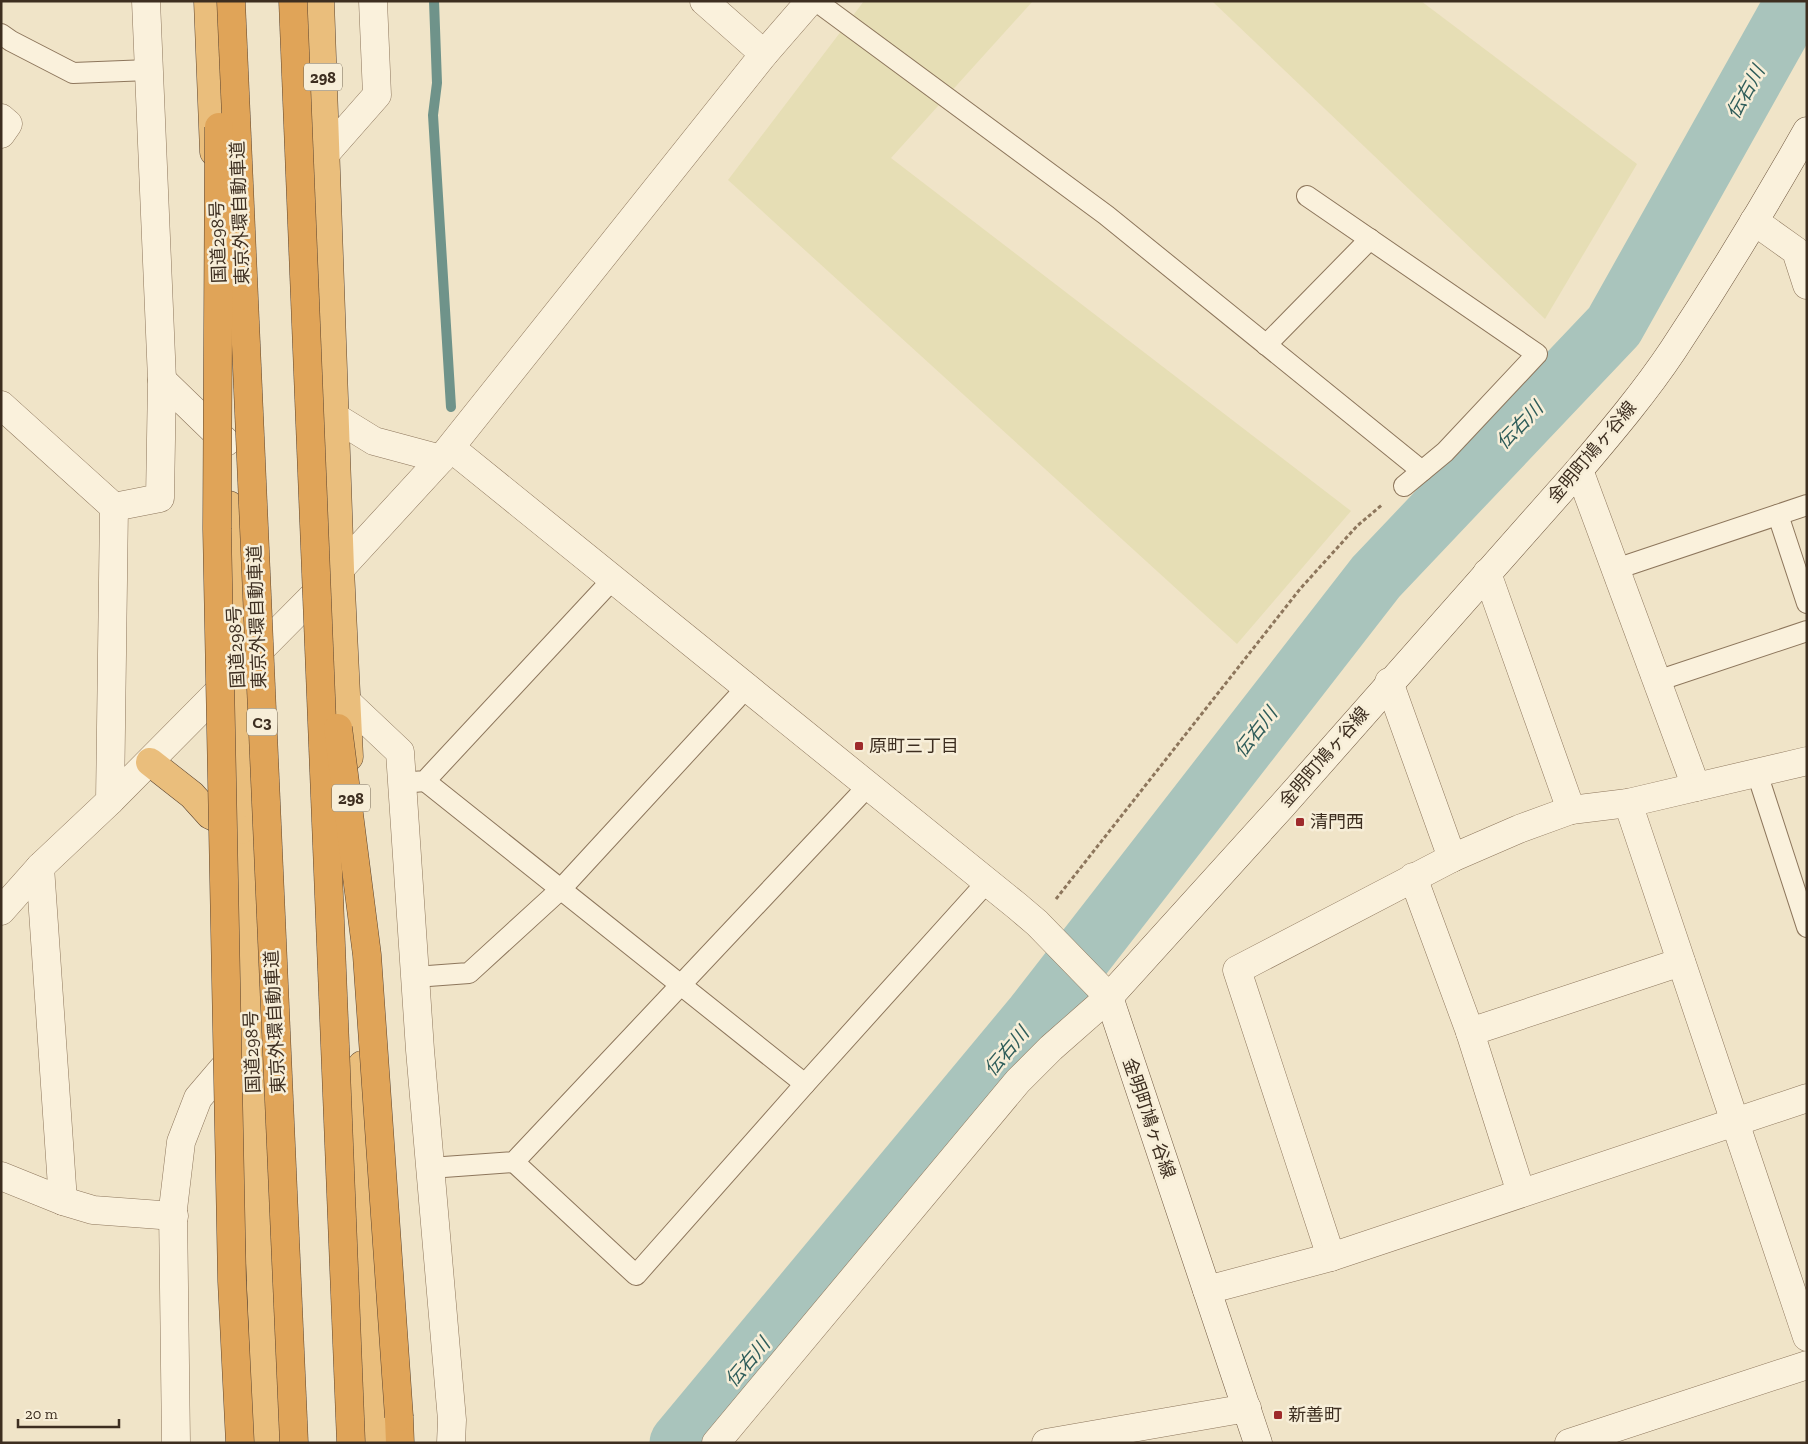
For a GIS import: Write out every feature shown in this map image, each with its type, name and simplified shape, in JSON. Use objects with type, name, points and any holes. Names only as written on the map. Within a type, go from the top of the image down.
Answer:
[{"type":"highway","name":"国道298号","points":[[208,1],[252,1035],[267,1443]]},
{"type":"highway","points":[[224,1],[218,158],[217,529],[232,1271],[240,1443]]},
{"type":"highway","name":"東京外環自動車道","points":[[231,1],[294,1443]]},
{"type":"highway","points":[[293,1],[351,1443]]},
{"type":"highway","name":"298","points":[[320,1],[340,569],[378,1443]]},
{"type":"highway","points":[[315,543],[367,955],[400,1443]]},
{"type":"highway","points":[[150,762],[192,795],[210,815],[243,831]]},
{"type":"street","points":[[114,507],[160,498],[162,380],[146,1]]},
{"type":"street","points":[[326,153],[377,95],[372,1]]},
{"type":"street","points":[[704,1],[764,54]]},
{"type":"street","points":[[1,911],[40,867],[150,762],[237,671],[340,569],[446,454],[764,54],[810,1]]},
{"type":"street","points":[[1,118],[8,124],[1,134]]},
{"type":"street","name":"金明町鳩ヶ谷線","points":[[1258,1443],[1109,997],[1282,806],[1389,682],[1579,470],[1619,422],[1672,351],[1754,221],[1807,130]]},
{"type":"street","points":[[1754,221],[1801,249],[1807,285]]},
{"type":"street","points":[[162,380],[226,442]]},
{"type":"street","points":[[1,405],[114,507],[110,801]]},
{"type":"street","points":[[336,417],[374,441],[446,454],[613,579],[1038,924],[1109,997],[1018,1080],[716,1443]]},
{"type":"street","points":[[1579,470],[1696,787]]},
{"type":"street","points":[[1487,573],[1572,810]]},
{"type":"street","points":[[1389,682],[1452,858]]},
{"type":"street","points":[[347,702],[400,752],[413,782],[415,977],[452,1420],[451,1443]]},
{"type":"street","points":[[1331,1257],[1237,970],[1452,858],[1519,829],[1572,810],[1628,803],[1807,761]]},
{"type":"street","points":[[1628,803],[1807,1337]]},
{"type":"street","points":[[40,867],[63,1201]]},
{"type":"street","points":[[1414,877],[1470,1032],[1521,1193]]},
{"type":"street","points":[[1470,1032],[1681,962]]},
{"type":"street","points":[[176,1443],[174,1216],[181,1142],[198,1098],[252,1035]]},
{"type":"street","points":[[1207,1290],[1331,1257],[1807,1098]]},
{"type":"street","points":[[1,1176],[63,1201],[93,1210],[174,1216]]},
{"type":"street","points":[[1569,1443],[1807,1364]]},
{"type":"street","points":[[1046,1443],[1246,1408]]},
{"type":"lane","points":[[816,1],[1106,215],[1422,471]]},
{"type":"lane","points":[[1,34],[73,73],[149,70]]},
{"type":"lane","points":[[1307,196],[1537,354],[1445,452],[1404,486]]},
{"type":"lane","points":[[1266,345],[1370,239]]},
{"type":"lane","points":[[1616,569],[1807,505]]},
{"type":"lane","points":[[1778,514],[1807,603]]},
{"type":"lane","points":[[613,579],[413,782],[561,889],[805,1084]]},
{"type":"lane","points":[[1658,681],[1807,631]]},
{"type":"lane","points":[[415,977],[469,973],[561,889],[747,687]]},
{"type":"lane","points":[[1757,773],[1807,927]]},
{"type":"lane","points":[[430,1168],[514,1162],[868,786]]},
{"type":"lane","points":[[514,1162],[636,1275],[987,882]]},
{"type":"path","points":[[1038,924],[1300,589],[1357,526],[1404,486]]},
{"type":"shaded area","points":[[864,1],[1033,1],[891,158],[1351,511],[1237,644],[728,180]]},
{"type":"shaded area","points":[[1212,1],[1421,1],[1637,164],[1545,319]]},
{"type":"waterway","points":[[434,1],[437,83],[433,115],[451,407]]},
{"type":"waterway","name":"伝右川","points":[[680,1443],[1035,1016],[1376,577],[1614,326],[1796,1]]},
{"type":"place","name":"原町三丁目","points":[[859,746]]},
{"type":"place","name":"清門西","points":[[1300,822]]},
{"type":"place","name":"新善町","points":[[1278,1415]]}]
